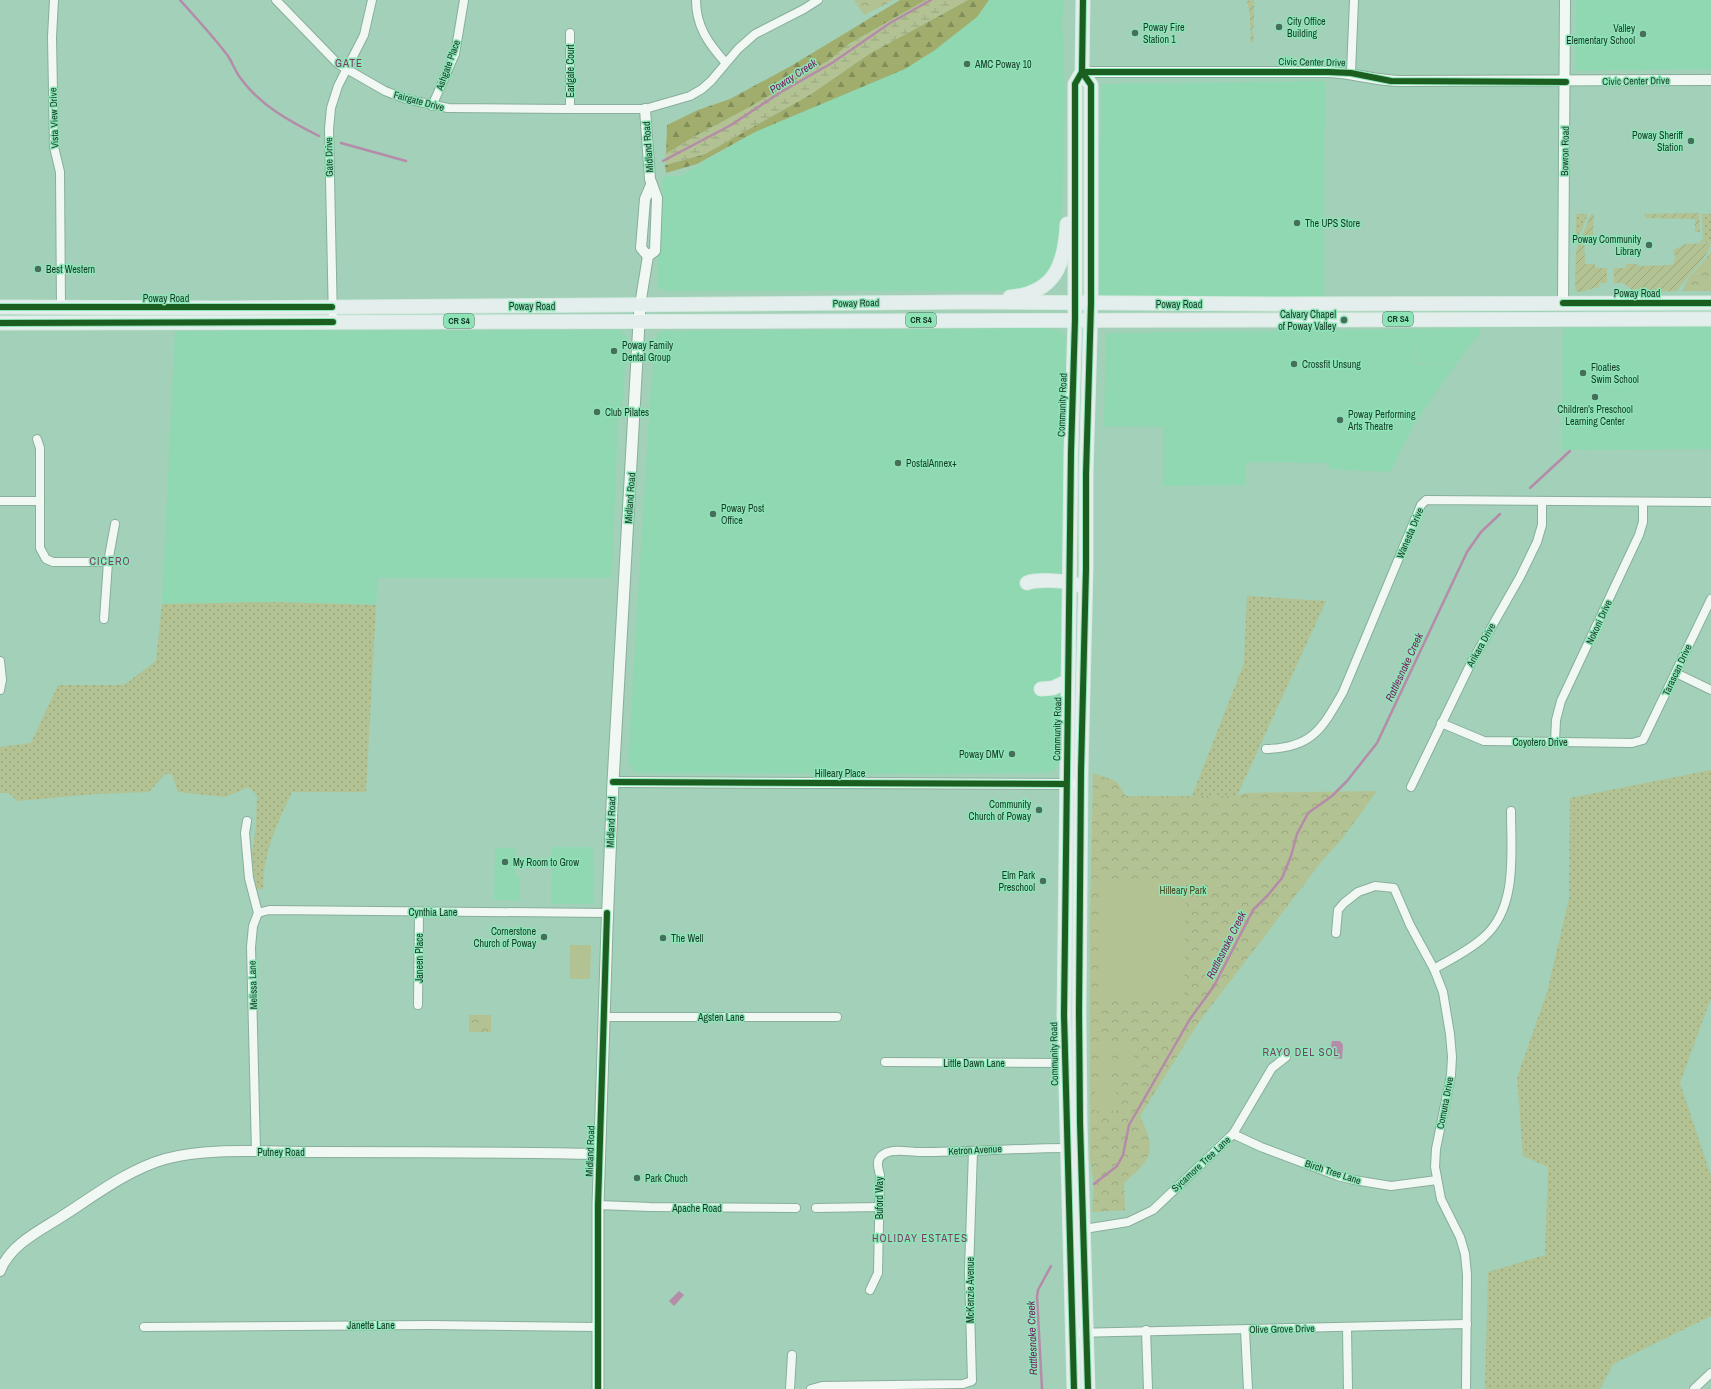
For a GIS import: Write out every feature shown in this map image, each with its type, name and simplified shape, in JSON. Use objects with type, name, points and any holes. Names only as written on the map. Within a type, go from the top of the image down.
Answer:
[{"type":"main road","name":"Community Road","points":[[1083,0],[1082,72],[1075,84],[1074,130],[1075,320],[1070,498],[1064,1063],[1068,1181],[1080,1332],[1088,1389]]},
{"type":"main road","name":"Community Road","points":[[1074,1389],[1080,1332],[1084,1229],[1080,1122],[1081,784],[1091,320],[1091,85],[1082,72]]},
{"type":"main road","points":[[1074,130],[1082,144],[1083,167],[1091,176]]},
{"type":"main road","points":[[971,302],[1031,292],[1047,283],[1057,271],[1065,252],[1070,168],[1074,155]]},
{"type":"main road","name":"Poway Road","points":[[0,307],[224,308],[971,302],[1299,304],[1711,303]]},
{"type":"main road","points":[[788,321],[807,315],[854,313],[868,303]]},
{"type":"main road","points":[[866,320],[870,314],[876,310],[919,308],[951,303]]},
{"type":"main road","points":[[1381,319],[1382,314],[1386,311],[1435,311],[1445,308],[1453,303]]},
{"type":"main road","points":[[1487,319],[1487,315],[1491,311],[1513,310],[1534,303]]},
{"type":"main road","points":[[1508,319],[1525,312],[1561,310],[1563,308],[1563,303]]},
{"type":"main road","points":[[1636,319],[1637,311],[1666,310],[1685,303]]},
{"type":"main road","points":[[1219,320],[1225,313],[1230,311],[1274,311],[1299,304]]},
{"type":"main road","points":[[1312,320],[1329,313],[1373,312],[1378,308],[1379,304]]},
{"type":"main road","points":[[513,321],[514,317],[520,313],[562,312],[583,305]]},
{"type":"main road","name":"Midland Road","points":[[598,1389],[598,1205],[607,913],[640,305]]},
{"type":"main road","points":[[448,321],[470,315],[510,314],[518,309],[518,306]]},
{"type":"main road","points":[[0,314],[21,314],[61,307]]},
{"type":"main road","points":[[78,323],[98,315],[156,315],[164,308]]},
{"type":"main road","points":[[166,322],[168,315],[171,313],[207,312],[224,308]]},
{"type":"main road","name":"Poway Road","points":[[0,323],[1711,319]]},
{"type":"main road","points":[[1071,452],[1076,452],[1079,456],[1080,489],[1086,508]]},
{"type":"main road","points":[[1070,498],[1076,518],[1077,553],[1081,557],[1086,557]]},
{"type":"main road","points":[[1069,600],[1060,591],[1051,588],[1036,588],[1027,583],[1033,581],[1069,582],[1074,583],[1078,587],[1078,647],[1083,682]]},
{"type":"main road","points":[[1041,689],[1053,688],[1068,681]]},
{"type":"main road","points":[[1064,1014],[1073,1016],[1074,1051],[1080,1062]]},
{"type":"main road","points":[[1064,1063],[1072,1065],[1074,1104],[1080,1122]]},
{"type":"main road","points":[[1067,1148],[1072,1149],[1074,1152],[1076,1178],[1083,1196]]},
{"type":"main road","points":[[1068,1181],[1074,1190],[1078,1226],[1084,1229]]},
{"type":"street","name":"Vista View Drive","points":[[54,0],[52,37],[54,140],[60,172],[61,307]]},
{"type":"street","name":"Fairgate Drive","points":[[276,0],[320,47],[347,71],[385,91],[432,106],[463,109],[645,109],[684,98],[702,89],[725,62],[755,34],[804,9],[818,0]]},
{"type":"street","name":"Gate Drive","points":[[333,322],[329,129],[331,108],[338,86],[347,71],[364,35],[372,0]]},
{"type":"street","name":"Ashgate Place","points":[[432,106],[455,54],[464,0]]},
{"type":"street","points":[[696,0],[696,13],[700,26],[709,44],[725,62]]},
{"type":"street","points":[[1351,73],[1354,0]]},
{"type":"street","name":"Bowron Road","points":[[1563,303],[1566,82],[1565,0]]},
{"type":"street","name":"Earlgate Court","points":[[570,33],[570,109]]},
{"type":"street","name":"Civic Center Drive","points":[[1082,72],[1351,73],[1391,81],[1566,82],[1711,80]]},
{"type":"street","name":"Midland Road","points":[[640,305],[648,256],[641,248],[645,199],[651,185],[647,150],[645,109]]},
{"type":"street","points":[[37,439],[40,448],[40,548],[46,559],[53,562],[108,562]]},
{"type":"street","name":"Wanesta Drive","points":[[1266,749],[1283,749],[1303,742],[1319,730],[1332,711],[1343,692],[1423,502],[1431,499],[1711,502]]},
{"type":"street","points":[[0,501],[40,501]]},
{"type":"street","name":"Arikara Drive","points":[[1411,787],[1471,663],[1520,577],[1537,542],[1542,525],[1542,501]]},
{"type":"street","name":"Nokoni Drive","points":[[1555,742],[1556,720],[1561,701],[1639,536],[1643,522],[1643,502]]},
{"type":"street","points":[[104,619],[108,562],[115,524]]},
{"type":"street","name":"Tarascan Drive","points":[[1643,740],[1711,599]]},
{"type":"street","points":[[0,661],[2,680],[0,690]]},
{"type":"street","points":[[1676,673],[1711,690]]},
{"type":"street","name":"Coyotero Drive","points":[[1441,723],[1484,741],[1635,743],[1643,740]]},
{"type":"street","name":"Hilleary Place","points":[[613,782],[1081,784]]},
{"type":"street","points":[[1434,968],[1460,954],[1485,936],[1500,915],[1510,884],[1511,811]]},
{"type":"street","name":"Melissa Lane","points":[[247,821],[245,833],[249,878],[258,913],[253,926],[252,947],[256,1152]]},
{"type":"street","name":"Comuna Drive","points":[[1336,933],[1338,910],[1358,892],[1375,886],[1394,888],[1410,925],[1434,968],[1443,992],[1452,1057],[1451,1075],[1436,1150],[1435,1167],[1442,1199],[1460,1237],[1465,1254],[1467,1324]]},
{"type":"street","name":"Cynthia Lane","points":[[258,913],[269,910],[607,913]]},
{"type":"street","name":"Janeen Place","points":[[418,1005],[419,912]]},
{"type":"street","name":"Agsten Lane","points":[[604,1017],[837,1018]]},
{"type":"street","name":"Sycamore Tree Lane","points":[[1084,1229],[1128,1222],[1153,1210],[1233,1134],[1272,1068],[1286,1057]]},
{"type":"street","name":"Little Dawn Lane","points":[[884,1062],[1064,1063]]},
{"type":"street","name":"Birch Tree Lane","points":[[1233,1134],[1268,1150],[1338,1176],[1354,1180],[1391,1186],[1437,1180]]},
{"type":"street","name":"Ketron Avenue","points":[[883,1154],[897,1151],[973,1151],[1067,1148]]},
{"type":"street","name":"Putney Road","points":[[0,1271],[6,1259],[26,1241],[128,1175],[145,1166],[164,1159],[194,1153],[425,1151],[600,1154]]},
{"type":"street","name":"McKenzie Avenue","points":[[907,1387],[964,1384],[972,1381],[969,1277],[973,1151]]},
{"type":"street","name":"Buford Way","points":[[870,1290],[878,1273],[880,1175],[877,1164],[879,1158],[883,1154]]},
{"type":"street","name":"Apache Road","points":[[598,1205],[650,1207],[796,1208]]},
{"type":"street","points":[[816,1208],[879,1207]]},
{"type":"street","points":[[1466,1389],[1467,1324]]},
{"type":"street","name":"Olive Grove Drive","points":[[1080,1332],[1347,1328],[1467,1324]]},
{"type":"street","name":"Janette Lane","points":[[144,1327],[430,1325],[597,1327]]},
{"type":"street","points":[[1347,1328],[1348,1389]]},
{"type":"street","points":[[1146,1330],[1148,1389]]},
{"type":"street","points":[[1245,1330],[1248,1389]]},
{"type":"street","points":[[790,1389],[792,1354]]},
{"type":"street","points":[[1694,1389],[1711,1373]]},
{"type":"street","points":[[811,1389],[822,1386],[907,1387]]},
{"type":"shaded area","points":[[988,0],[1064,0],[1062,19],[1065,93],[1061,244],[1054,268],[1043,278],[1032,286],[1012,291],[665,291],[660,289],[657,284],[663,176],[680,176]]},
{"type":"shaded area","name":"Valley Elementary School","points":[[1576,0],[1711,0],[1711,69],[1576,71]]},
{"type":"shaded area","points":[[1325,81],[1323,297],[1099,298],[1101,84]]},
{"type":"shaded area","points":[[1711,327],[1711,449],[1562,450],[1563,328]]},
{"type":"shaded area","points":[[1044,328],[1058,330],[1066,336],[1060,762],[1055,769],[1049,773],[946,774],[638,773],[634,771],[628,762],[651,385],[657,334],[661,331]]},
{"type":"shaded area","points":[[1479,328],[1481,331],[1457,363],[1417,363],[1416,329]]},
{"type":"shaded area","points":[[1415,329],[1416,364],[1456,364],[1414,424],[1390,472],[1329,469],[1329,463],[1245,462],[1245,485],[1163,486],[1163,427],[1104,426],[1106,333]]},
{"type":"shaded area","points":[[619,330],[627,337],[622,407],[618,415],[612,578],[378,578],[376,605],[276,602],[162,604],[175,331]]},
{"type":"shaded area","points":[[552,847],[594,847],[593,904],[551,904]]},
{"type":"shaded area","name":"My Room to Grow","points":[[495,848],[516,848],[515,876],[520,877],[520,901],[494,900]]},
{"type":"shaded area","points":[[1332,1041],[1340,1041],[1343,1045],[1342,1059],[1333,1058],[1334,1050],[1331,1046]]},
{"type":"shaded area","points":[[679,1291],[684,1295],[674,1306],[669,1301]]},
{"type":"green space","points":[[854,0],[894,0],[864,15]]},
{"type":"green space","points":[[900,0],[926,0],[849,44],[831,59],[750,107],[692,138],[666,154],[667,125],[698,110],[730,99],[791,66]]},
{"type":"green space","points":[[926,0],[968,0],[869,54],[811,94],[705,154],[665,165],[666,154],[692,138],[750,107],[831,59],[849,44]]},
{"type":"green space","points":[[968,0],[989,0],[977,17],[935,50],[905,69],[755,132],[697,164],[666,173],[665,165],[705,154],[811,94],[869,54]]},
{"type":"green space","points":[[1254,0],[1254,25],[1252,30],[1254,39],[1253,43],[1251,43],[1250,15],[1247,1]]},
{"type":"green space","points":[[1699,213],[1700,232],[1695,232],[1695,219],[1646,218],[1645,214]]},
{"type":"green space","points":[[1576,214],[1588,214],[1576,243]]},
{"type":"green space","points":[[1591,214],[1594,214],[1593,235],[1584,236],[1585,264],[1595,264],[1595,268],[1607,268],[1607,283],[1599,283],[1599,287],[1577,292],[1575,289],[1576,251]]},
{"type":"green space","points":[[1702,214],[1711,214],[1711,241],[1699,243],[1703,238]]},
{"type":"green space","points":[[1711,241],[1707,253],[1677,291],[1635,292],[1623,283],[1614,283],[1614,268],[1626,268],[1626,264],[1638,264],[1638,266],[1671,265],[1676,259],[1673,250],[1686,244],[1707,243]]},
{"type":"green space","points":[[1711,252],[1711,291],[1682,291],[1688,279]]},
{"type":"green space","points":[[1247,596],[1326,601],[1237,796],[1192,796],[1244,663]]},
{"type":"green space","points":[[276,602],[376,605],[366,792],[292,792],[276,827],[268,850],[263,889],[256,889],[252,854],[256,827],[257,795],[249,787],[225,797],[178,792],[172,774],[165,774],[149,792],[96,794],[17,801],[9,793],[0,793],[0,747],[31,743],[58,685],[124,685],[156,661],[162,604]]},
{"type":"green space","points":[[1711,770],[1711,998],[1680,1083],[1711,1176],[1711,1316],[1613,1364],[1600,1389],[1485,1389],[1488,1272],[1545,1255],[1548,1167],[1523,1156],[1517,1078],[1547,992],[1569,899],[1570,798]]},
{"type":"green space","name":"Hilleary Park","points":[[1093,773],[1116,781],[1126,796],[1237,796],[1244,793],[1377,791],[1342,839],[1322,861],[1199,1022],[1140,1116],[1149,1138],[1149,1154],[1141,1167],[1124,1183],[1125,1210],[1092,1212],[1094,1184],[1090,1160],[1090,918]]},
{"type":"green space","points":[[1100,880],[1186,881],[1184,1002],[1098,1001]]},
{"type":"green space","points":[[570,945],[591,945],[590,979],[570,979]]},
{"type":"green space","points":[[469,1015],[491,1015],[491,1032],[469,1032]]},
{"type":"green space","points":[[1100,1042],[1112,1042],[1113,1070],[1100,1070]]},
{"type":"green space","points":[[1121,1042],[1134,1042],[1134,1070],[1121,1070]]},
{"type":"green space","points":[[1095,1079],[1116,1079],[1116,1111],[1095,1111]]},
{"type":"waterway","points":[[180,0],[228,56],[240,77],[258,98],[287,119],[319,136]]},
{"type":"waterway","name":"Poway Creek","points":[[663,161],[731,125],[781,92],[832,63],[890,23],[931,0]]},
{"type":"waterway","points":[[341,143],[406,161]]},
{"type":"waterway","name":"Rattlesnake Creek","points":[[1530,488],[1570,451]]},
{"type":"waterway","name":"Rattlesnake Creek","points":[[1094,1184],[1117,1166],[1123,1155],[1129,1125],[1190,1019],[1214,986],[1253,910],[1282,878],[1291,856],[1297,834],[1308,813],[1332,796],[1347,781],[1377,743],[1467,552],[1481,532],[1500,514]]},
{"type":"waterway","name":"Rattlesnake Creek","points":[[1042,1389],[1037,1297],[1038,1290],[1051,1266]]},
{"type":"cycle path","points":[[1074,1389],[1064,1015],[1071,452],[1075,320],[1075,84],[1082,72],[1083,0]]},
{"type":"cycle path","points":[[1082,72],[1091,85],[1091,303],[1086,474],[1086,569],[1081,771],[1079,1011],[1080,1122],[1088,1389]]},
{"type":"cycle path","points":[[1082,72],[1329,72],[1351,73],[1391,81],[1566,82]]},
{"type":"cycle path","points":[[1563,303],[1711,303]]},
{"type":"cycle path","points":[[0,307],[332,307]]},
{"type":"cycle path","points":[[0,323],[333,322]]},
{"type":"cycle path","points":[[613,782],[1066,784]]},
{"type":"cycle path","points":[[598,1389],[598,1205],[607,913]]},
{"type":"place","name":"City Office Building","points":[[1279,27]]},
{"type":"place","name":"Poway Fire Station 1","points":[[1135,33]]},
{"type":"place","name":"Valley Elementary School","points":[[1643,34]]},
{"type":"place","name":"AMC Poway 10","points":[[967,64]]},
{"type":"place","name":"Poway Sheriff Station","points":[[1691,141]]},
{"type":"place","name":"The UPS Store","points":[[1297,223]]},
{"type":"place","name":"Poway Community Library","points":[[1649,245]]},
{"type":"place","name":"Best Western","points":[[38,269]]},
{"type":"place","name":"Calvary Chapel of Poway Valley","points":[[1344,320]]},
{"type":"place","name":"Poway Family Dental Group","points":[[614,351]]},
{"type":"place","name":"Crossfit Unsung","points":[[1294,364]]},
{"type":"place","name":"Floaties Swim School","points":[[1583,373]]},
{"type":"place","name":"Children's Preschool Learning Center","points":[[1595,397]]},
{"type":"place","name":"Club Pilates","points":[[597,412]]},
{"type":"place","name":"Poway Performing Arts Theatre","points":[[1340,420]]},
{"type":"place","name":"PostalAnnex+","points":[[898,463]]},
{"type":"place","name":"Poway Post Office","points":[[713,514]]},
{"type":"place","name":"Poway DMV","points":[[1012,754]]},
{"type":"place","name":"Community Church of Poway","points":[[1039,810]]},
{"type":"place","name":"My Room to Grow","points":[[505,862]]},
{"type":"place","name":"Elm Park Preschool","points":[[1043,881]]},
{"type":"place","name":"Cornerstone Church of Poway","points":[[544,937]]},
{"type":"place","name":"The Well","points":[[663,938]]},
{"type":"place","name":"Park Chuch","points":[[637,1178]]},
{"type":"district","name":"GATE","points":[[349,63]]},
{"type":"district","name":"CICERO","points":[[110,561]]},
{"type":"district","name":"RAYO DEL SOL","points":[[1301,1052]]},
{"type":"district","name":"HOLIDAY ESTATES","points":[[920,1238]]}]
